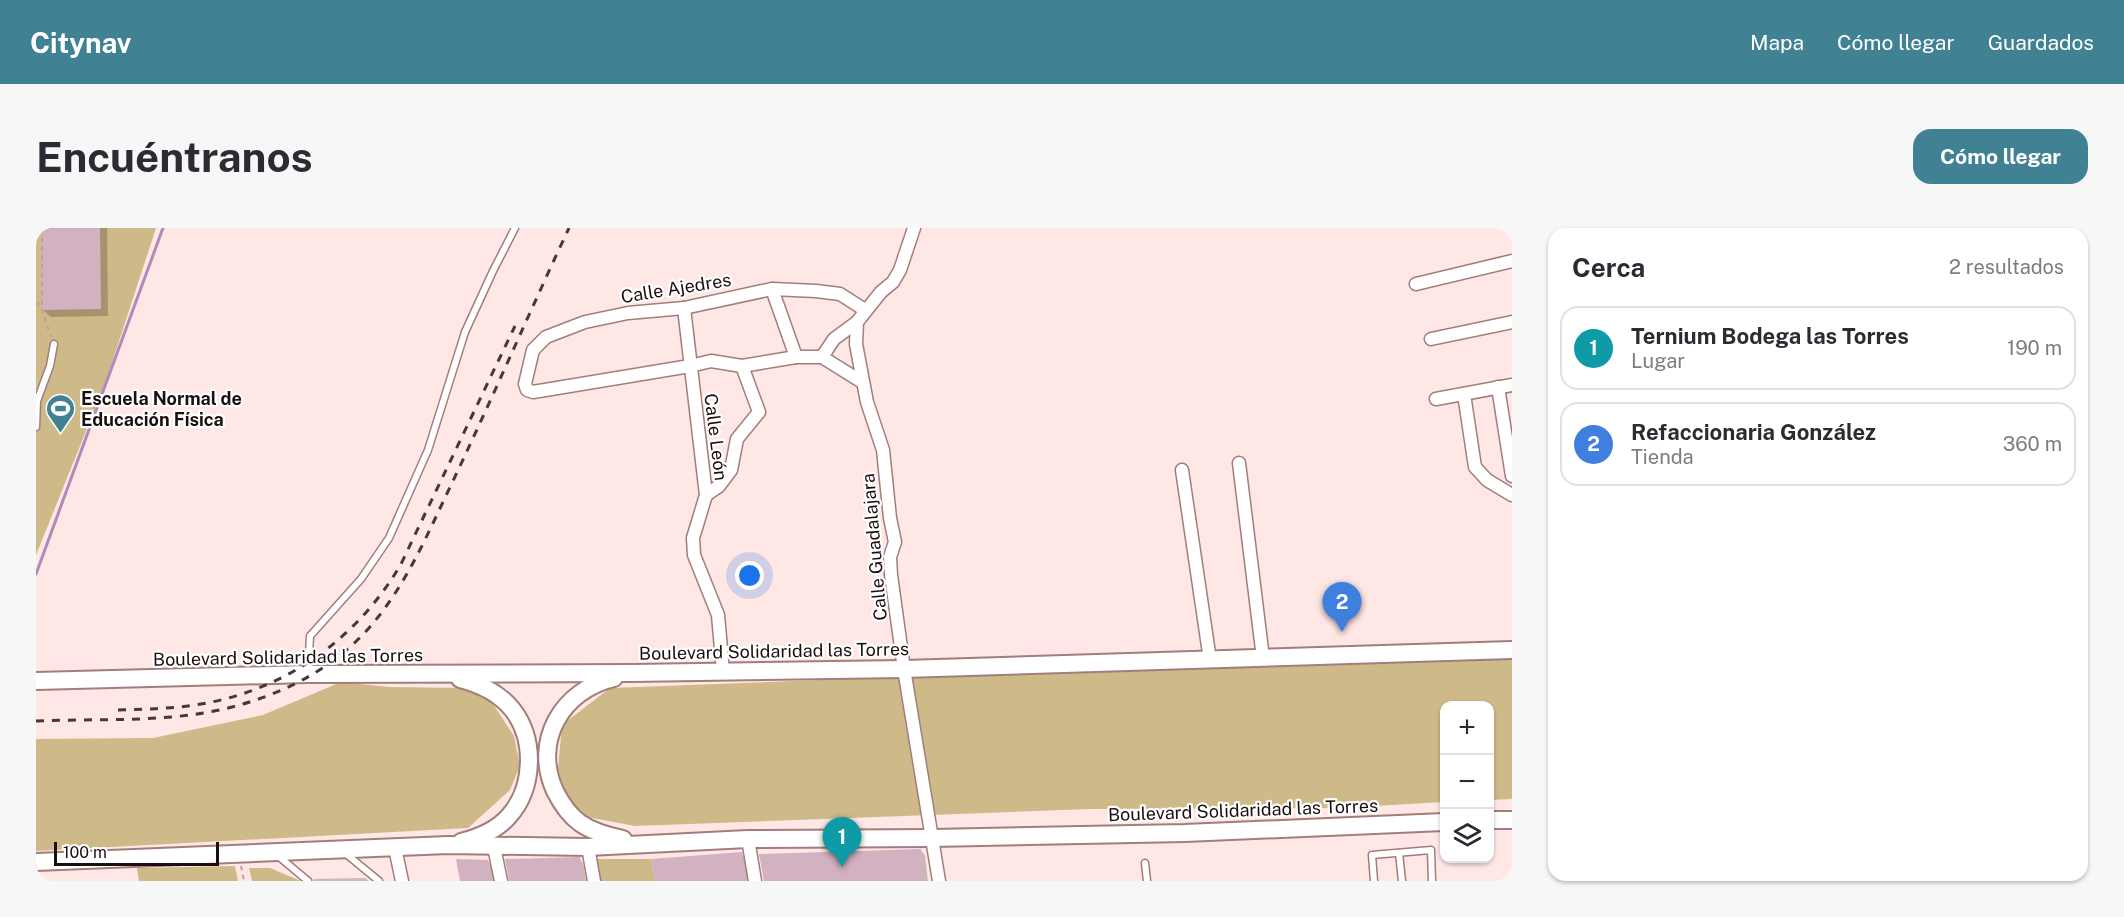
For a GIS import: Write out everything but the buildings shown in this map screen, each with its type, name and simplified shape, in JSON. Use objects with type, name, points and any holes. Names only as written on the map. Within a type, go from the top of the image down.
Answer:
[{"type":"main road","name":"Boulevard Solidaridad las Torres","points":[[36,681],[308,674],[904,669],[1512,650]]},
{"type":"main road","points":[[632,673],[596,683],[570,701],[552,730],[546,748],[546,760],[556,794],[571,815],[599,833],[639,843]]},
{"type":"main road","points":[[426,674],[474,683],[495,693],[519,719],[529,753],[525,787],[508,817],[490,831],[448,845]]},
{"type":"main road","points":[[1494,820],[1512,820]]},
{"type":"main road","name":"Boulevard Solidaridad las Torres","points":[[36,862],[448,845],[588,846],[748,839],[1185,833],[1440,822]]},
{"type":"street","points":[[822,357],[834,339],[857,322],[865,310],[893,282],[900,270],[914,228]]},
{"type":"street","points":[[1416,284],[1512,261]]},
{"type":"street","points":[[772,289],[796,357]]},
{"type":"street","name":"Calle Ajedres","points":[[690,366],[530,392],[525,384],[533,350],[546,337],[585,322],[628,313],[684,308],[772,289],[840,294],[865,310]]},
{"type":"street","name":"Calle León","points":[[684,308],[706,495],[693,538],[694,555],[718,615],[723,671]]},
{"type":"street","name":"Calle Guadalajara","points":[[857,322],[856,344],[861,382],[883,450],[890,518],[895,542],[890,557],[891,575],[904,669],[933,838]]},
{"type":"street","points":[[1431,339],[1512,322]]},
{"type":"street","points":[[742,366],[796,357],[822,357],[861,382]]},
{"type":"street","points":[[690,366],[711,361],[737,363],[742,366],[759,412],[737,439],[731,470],[719,486],[706,495]]},
{"type":"street","points":[[1436,399],[1512,385]]},
{"type":"street","points":[[1498,387],[1512,476]]},
{"type":"street","points":[[1464,394],[1475,467],[1486,480],[1512,495]]},
{"type":"street","points":[[1239,463],[1263,658]]},
{"type":"street","points":[[1182,470],[1210,660]]},
{"type":"street","points":[[933,838],[939,881]]},
{"type":"street","points":[[748,839],[755,881]]},
{"type":"street","points":[[588,846],[594,881]]},
{"type":"street","points":[[494,847],[501,881]]},
{"type":"street","points":[[395,848],[402,881]]},
{"type":"lane","points":[[308,674],[310,636],[361,579],[394,528],[428,450],[465,332],[515,228]]},
{"type":"lane","points":[[36,427],[37,401],[50,366],[54,344]]},
{"type":"lane","points":[[1374,881],[1372,855],[1431,850],[1432,881]]},
{"type":"lane","points":[[343,851],[379,881]]},
{"type":"lane","points":[[274,853],[308,881]]},
{"type":"lane","points":[[1399,853],[1402,881]]},
{"type":"lane","points":[[1145,863],[1147,881]]},
{"type":"path","points":[[42,228],[44,317],[54,344]]},
{"type":"path","points":[[36,305],[43,301]]},
{"type":"shaded area","name":"Escuela Normal de Educación Física","points":[[36,228],[156,228],[105,384],[36,555]]},
{"type":"shaded area","points":[[1512,654],[1512,799],[1494,800],[1494,701],[1440,701],[1440,802],[1340,808],[1089,809],[635,826],[571,814],[558,769],[562,725],[610,688]]},
{"type":"shaded area","points":[[341,682],[389,687],[467,688],[493,704],[514,736],[520,766],[510,790],[468,828],[36,851],[36,739],[153,738],[263,715]]},
{"type":"shaded area","points":[[597,859],[651,859],[655,881],[600,881]]},
{"type":"shaded area","points":[[235,866],[238,881],[139,881],[137,868]]},
{"type":"shaded area","points":[[249,868],[270,868],[301,881],[252,881]]},
{"type":"waterway","points":[[36,574],[163,228]]},
{"type":"railway","points":[[36,721],[140,719],[192,715],[243,704],[295,684],[327,665],[356,642],[394,595],[415,558],[467,451],[569,228]]},
{"type":"railway","points":[[118,710],[201,704],[262,687],[317,656],[364,615],[384,591],[401,564],[515,326]]},
{"type":"place","name":"Escuela Normal de Educación Física","points":[[60,434]]},
{"type":"place","name":"Refaccionaria González","points":[[1342,632]]},
{"type":"place","name":"Ternium Bodega las Torres","points":[[842,867]]}]
